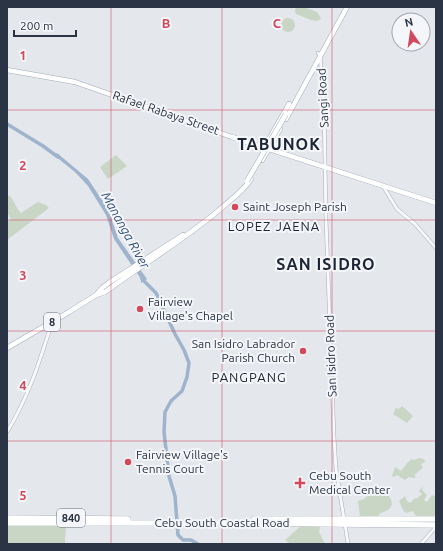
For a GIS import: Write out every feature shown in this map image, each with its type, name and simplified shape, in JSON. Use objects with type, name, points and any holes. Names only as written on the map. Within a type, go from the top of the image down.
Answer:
[{"type":"highway","name":"Cebu South Coastal Road","points":[[7,518],[135,521]]},
{"type":"highway","name":"Cebu South Coastal Road","points":[[345,522],[436,519]]},
{"type":"highway","name":"Cebu South Coastal Road","points":[[7,523],[235,521],[345,522],[436,526]]},
{"type":"main road","name":"8","points":[[7,348],[96,295],[102,288],[112,284],[171,244],[228,200],[245,184],[346,7]]},
{"type":"main road","name":"Rafael Rabaya Street","points":[[7,70],[75,82],[232,137],[436,203]]},
{"type":"main road","points":[[245,184],[287,111]]},
{"type":"street","name":"Sangi Road","points":[[319,54],[324,104],[324,167]]},
{"type":"street","name":"San Isidro Road","points":[[324,167],[336,469],[348,544]]},
{"type":"street","points":[[383,186],[398,209],[415,224],[436,248]]},
{"type":"street","points":[[7,432],[22,407],[31,386],[52,322]]},
{"type":"street","points":[[421,544],[436,526]]},
{"type":"green space","points":[[296,7],[313,10],[318,13],[321,19],[317,21],[311,20],[296,14]]},
{"type":"green space","points":[[285,18],[291,18],[295,22],[295,28],[291,32],[285,32],[281,28],[281,22]]},
{"type":"green space","points":[[116,155],[127,166],[108,179],[100,167]]},
{"type":"green space","points":[[9,195],[21,213],[38,202],[49,208],[7,240],[7,222],[11,219],[7,212],[7,197]]},
{"type":"green space","points":[[402,406],[413,416],[407,423],[393,414],[396,408],[399,409]]},
{"type":"green space","points":[[419,458],[424,459],[425,462],[421,464],[423,468],[414,475],[416,477],[409,477],[405,480],[397,475],[394,477],[392,476],[395,467],[401,471],[412,459],[414,460]]},
{"type":"green space","points":[[423,486],[422,490],[427,495],[424,500],[427,502],[432,495],[436,497],[436,517],[419,517],[414,514],[413,511],[406,513],[399,501],[405,496],[407,501],[410,503],[422,494],[419,491]]},
{"type":"green space","points":[[382,489],[391,500],[392,505],[390,508],[379,514],[379,517],[360,516],[358,501],[364,499],[373,491]]},
{"type":"green space","points":[[66,525],[64,544],[7,544],[7,526]]},
{"type":"green space","points":[[301,526],[320,526],[319,532],[325,544],[290,544],[285,540]]},
{"type":"water","points":[[57,153],[88,179],[108,209],[118,238],[147,279],[141,283],[141,279],[114,239],[106,215],[88,186],[75,172],[55,156]]},
{"type":"waterway","name":"Mananga River","points":[[7,124],[58,157]]},
{"type":"waterway","name":"Mananga River","points":[[142,279],[156,293],[189,363],[187,377],[182,391],[171,401],[165,412],[164,432],[169,476],[175,496],[178,535],[183,540],[191,540],[198,544]]},
{"type":"place","name":"Saint Joseph Parish","points":[[235,207]]},
{"type":"place","name":"Fairview Village's Chapel","points":[[140,309]]},
{"type":"place","name":"San Isidro Labrador Parish Church","points":[[303,351]]},
{"type":"place","name":"Fairview Village's Tennis Court","points":[[128,462]]},
{"type":"place","name":"Cebu South Medical Center","points":[[300,483]]},
{"type":"district","name":"TABUNOK","points":[[279,144]]},
{"type":"district","name":"LOPEZ JAENA","points":[[274,226]]},
{"type":"district","name":"SAN ISIDRO","points":[[326,264]]},
{"type":"district","name":"PANGPANG","points":[[249,377]]}]
